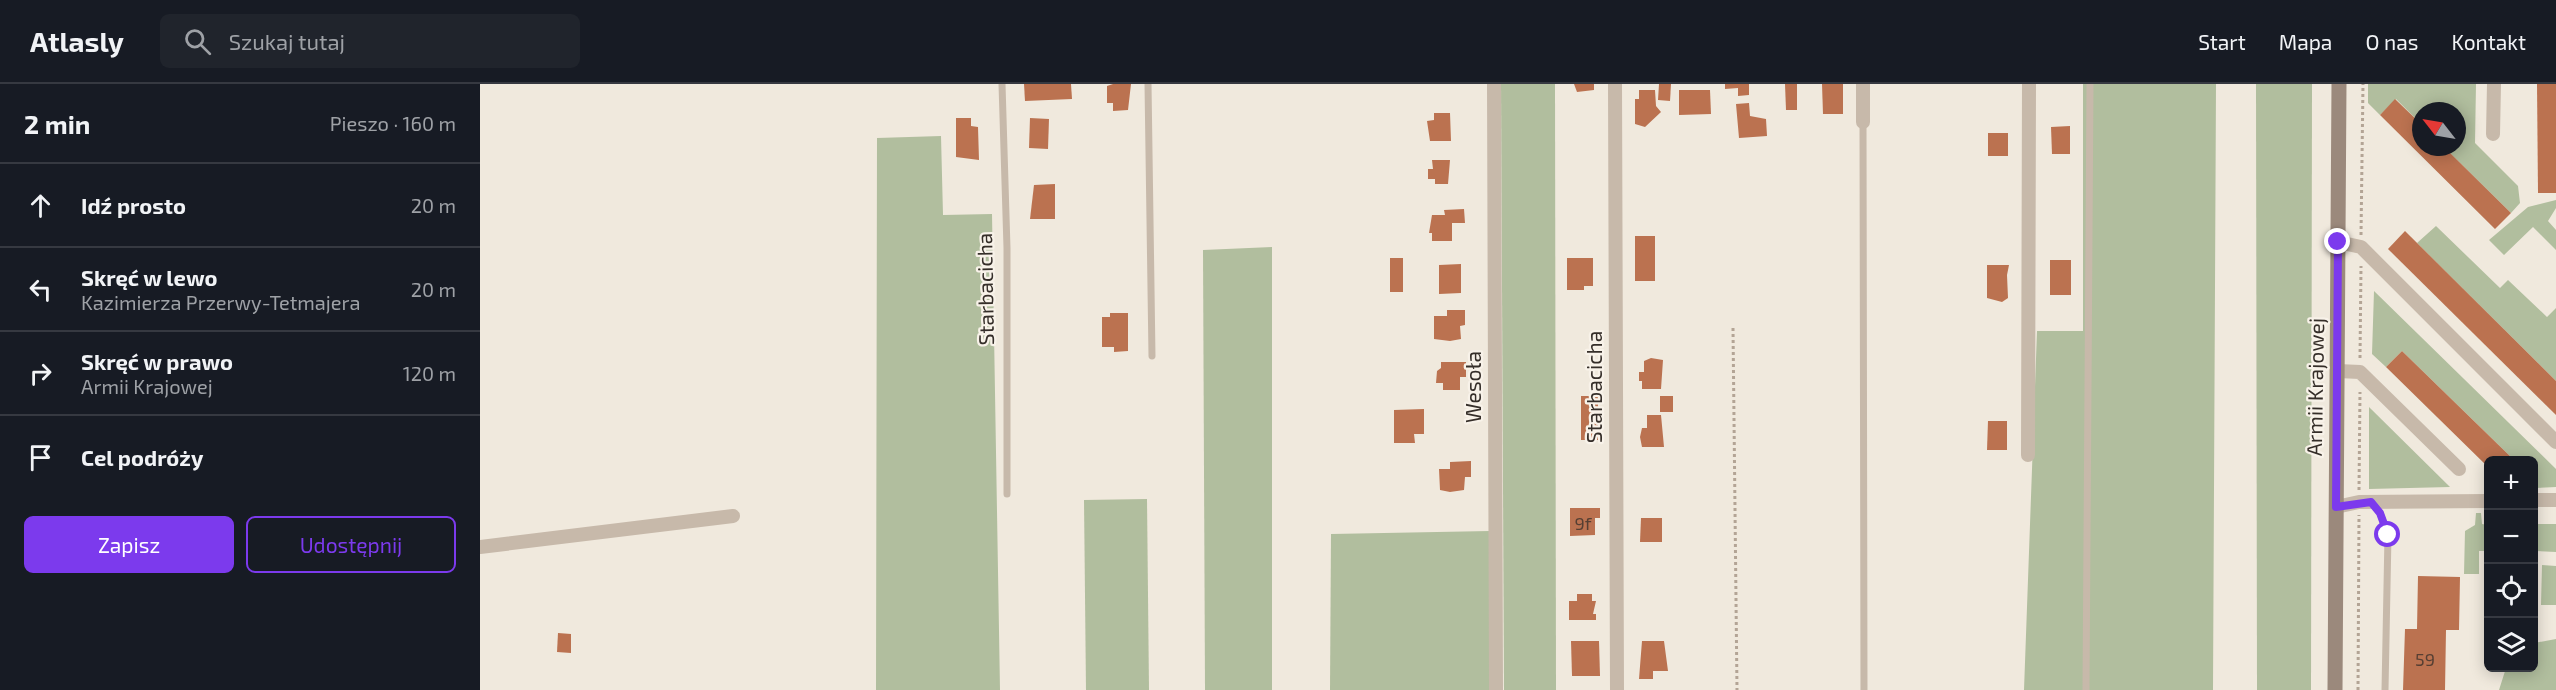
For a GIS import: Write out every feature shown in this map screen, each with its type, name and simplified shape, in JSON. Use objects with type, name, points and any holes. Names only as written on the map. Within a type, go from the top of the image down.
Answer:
[{"type":"street","name":"Wesoła","points":[[1494,84],[1496,690]]},
{"type":"street","name":"Starbacicha","points":[[1615,84],[1617,690]]},
{"type":"street","points":[[1863,84],[1863,122]]},
{"type":"street","points":[[2028,454],[2029,84]]},
{"type":"street","name":"Armii Krajowej","points":[[2335,690],[2339,84]]},
{"type":"street","points":[[2493,134],[2494,84]]},
{"type":"street","points":[[2338,242],[2361,247],[2556,442]]},
{"type":"street","points":[[2338,371],[2360,372],[2459,469]]},
{"type":"street","points":[[2538,500],[2556,500]]},
{"type":"street","points":[[2336,507],[2371,502],[2484,501]]},
{"type":"street","points":[[480,547],[733,516]]},
{"type":"lane","name":"Starbacicha","points":[[1002,84],[1007,248],[1007,494]]},
{"type":"lane","points":[[1148,84],[1152,356]]},
{"type":"lane","points":[[2086,690],[2090,84]]},
{"type":"lane","points":[[1863,122],[1864,690]]},
{"type":"lane","points":[[2371,502],[2380,513],[2388,535],[2385,690]]},
{"type":"path","points":[[1733,328],[1737,690]]},
{"type":"green space","points":[[1501,84],[1555,84],[1556,690],[1504,690]]},
{"type":"green space","points":[[2083,84],[2216,84],[2213,690],[2024,690],[2037,331],[2083,331]]},
{"type":"green space","points":[[2256,84],[2312,84],[2311,690],[2257,690]]},
{"type":"green space","points":[[2368,84],[2476,84],[2475,143],[2518,186],[2520,203],[2511,213],[2453,156],[2466,156],[2466,102],[2412,102],[2412,115],[2396,99],[2380,115],[2368,103]]},
{"type":"green space","points":[[941,136],[943,215],[992,214],[1000,690],[876,690],[877,138]]},
{"type":"green space","points":[[2556,200],[2556,208],[2548,221],[2556,230],[2556,250],[2533,227],[2504,255],[2489,240],[2528,207]]},
{"type":"green space","points":[[2436,226],[2500,288],[2508,280],[2547,317],[2556,308],[2556,381],[2417,243]]},
{"type":"green space","points":[[1272,247],[1272,690],[1205,690],[1203,250]]},
{"type":"green space","points":[[2374,291],[2556,469],[2556,487],[2538,488],[2538,456],[2510,456],[2402,351],[2386,367],[2372,354]]},
{"type":"green space","points":[[2369,407],[2450,487],[2369,489]]},
{"type":"green space","points":[[1147,499],[1149,690],[1086,690],[1084,500]]},
{"type":"green space","points":[[2476,513],[2481,513],[2482,524],[2484,524],[2484,551],[2479,551],[2479,574],[2464,574],[2465,531],[2475,525]]},
{"type":"green space","points":[[2538,524],[2556,524],[2556,552],[2538,551]]},
{"type":"green space","points":[[1490,531],[1490,690],[1330,690],[1331,534]]},
{"type":"green space","points":[[2542,565],[2556,566],[2556,605],[2541,605]]},
{"type":"green space","points":[[2556,639],[2556,690],[2499,690],[2505,672],[2538,672],[2538,642]]},
{"type":"building","points":[[1024,84],[1071,84],[1072,99],[1025,101]]},
{"type":"building","points":[[1131,84],[1128,110],[1113,111],[1113,103],[1107,103],[1107,86]]},
{"type":"building","points":[[1574,84],[1594,84],[1594,90],[1577,92]]},
{"type":"building","points":[[1659,84],[1671,84],[1670,101],[1658,100]]},
{"type":"building","points":[[1725,84],[1749,84],[1749,95],[1738,96],[1738,88],[1725,89]]},
{"type":"building","points":[[1785,84],[1797,84],[1797,110],[1786,110]]},
{"type":"building","points":[[1822,84],[1843,84],[1843,114],[1823,114]]},
{"type":"building","points":[[2537,84],[2556,84],[2556,193],[2538,193]]},
{"type":"building","points":[[1639,90],[1655,90],[1656,106],[1661,112],[1645,127],[1635,124],[1635,99],[1639,99]]},
{"type":"building","points":[[1679,90],[1710,90],[1711,114],[1679,115]]},
{"type":"building","points":[[2395,99],[2412,115],[2412,147],[2380,115]]},
{"type":"building","points":[[1749,103],[1750,116],[1766,119],[1767,136],[1739,138],[1736,104]]},
{"type":"building","points":[[1434,113],[1450,113],[1451,141],[1430,141],[1427,121],[1434,120]]},
{"type":"building","points":[[956,118],[971,118],[971,126],[978,127],[979,160],[956,157]]},
{"type":"building","points":[[1030,118],[1049,119],[1048,149],[1029,148]]},
{"type":"building","points":[[2070,126],[2070,154],[2052,154],[2051,127]]},
{"type":"building","points":[[1988,133],[2008,133],[2008,156],[1988,156]]},
{"type":"building","points":[[2421,156],[2453,156],[2511,213],[2495,229]]},
{"type":"building","points":[[1432,160],[1450,160],[1448,184],[1435,184],[1435,179],[1428,179],[1428,169],[1433,169]]},
{"type":"building","points":[[1055,184],[1055,219],[1030,219],[1034,185]]},
{"type":"building","points":[[1464,209],[1465,223],[1452,223],[1452,241],[1432,241],[1432,233],[1429,233],[1432,215],[1445,215],[1444,210]]},
{"type":"building","points":[[2405,231],[2556,381],[2556,415],[2388,249]]},
{"type":"building","points":[[1635,236],[1655,236],[1655,281],[1635,281]]},
{"type":"building","points":[[1390,258],[1403,258],[1403,292],[1390,292]]},
{"type":"building","points":[[1567,258],[1593,258],[1593,286],[1584,286],[1584,290],[1567,290]]},
{"type":"building","points":[[2050,260],[2071,260],[2071,295],[2050,295]]},
{"type":"building","points":[[1461,264],[1461,293],[1439,294],[1439,265]]},
{"type":"building","points":[[1987,265],[2009,265],[2008,298],[2002,302],[1987,298]]},
{"type":"building","points":[[1447,310],[1465,310],[1465,325],[1460,326],[1461,339],[1450,341],[1434,339],[1434,316],[1447,316]]},
{"type":"building","points":[[1110,313],[1128,313],[1128,351],[1114,352],[1114,347],[1102,347],[1102,317],[1110,317]]},
{"type":"building","points":[[2402,351],[2510,456],[2484,456],[2484,463],[2386,367]]},
{"type":"building","points":[[1651,358],[1663,360],[1661,389],[1642,389],[1642,381],[1639,381],[1639,372],[1644,372],[1644,361]]},
{"type":"building","points":[[1441,362],[1466,362],[1466,377],[1460,377],[1460,390],[1443,390],[1443,383],[1436,383],[1437,371],[1441,368]]},
{"type":"building","points":[[1581,396],[1598,396],[1598,440],[1581,440]]},
{"type":"building","points":[[1660,396],[1673,396],[1673,412],[1660,412]]},
{"type":"building","points":[[1424,409],[1424,434],[1414,434],[1415,443],[1394,443],[1394,410]]},
{"type":"building","points":[[1647,415],[1661,415],[1664,447],[1642,447],[1640,437],[1642,428],[1647,428]]},
{"type":"building","points":[[1988,421],[2007,421],[2007,450],[1987,450]]},
{"type":"building","points":[[1471,461],[1471,477],[1465,477],[1464,490],[1450,492],[1440,490],[1439,469],[1450,469],[1450,462]]},
{"type":"building","points":[[1570,508],[1600,508],[1600,518],[1595,518],[1595,535],[1570,536]]},
{"type":"building","points":[[1641,518],[1662,518],[1662,542],[1640,542]]},
{"type":"building","points":[[2418,576],[2460,577],[2459,630],[2446,630],[2445,690],[2403,690],[2405,629],[2417,629]]},
{"type":"building","points":[[1577,594],[1592,594],[1592,601],[1596,601],[1593,614],[1596,614],[1596,620],[1569,620],[1569,601],[1577,601]]},
{"type":"building","points":[[558,633],[571,634],[571,653],[557,652]]},
{"type":"building","points":[[1571,641],[1599,641],[1600,676],[1572,676]]},
{"type":"building","points":[[1642,641],[1664,641],[1668,671],[1653,671],[1653,679],[1639,679]]},
{"type":"route","points":[[2338,242],[2336,507],[2371,502],[2380,513],[2388,535]]}]
